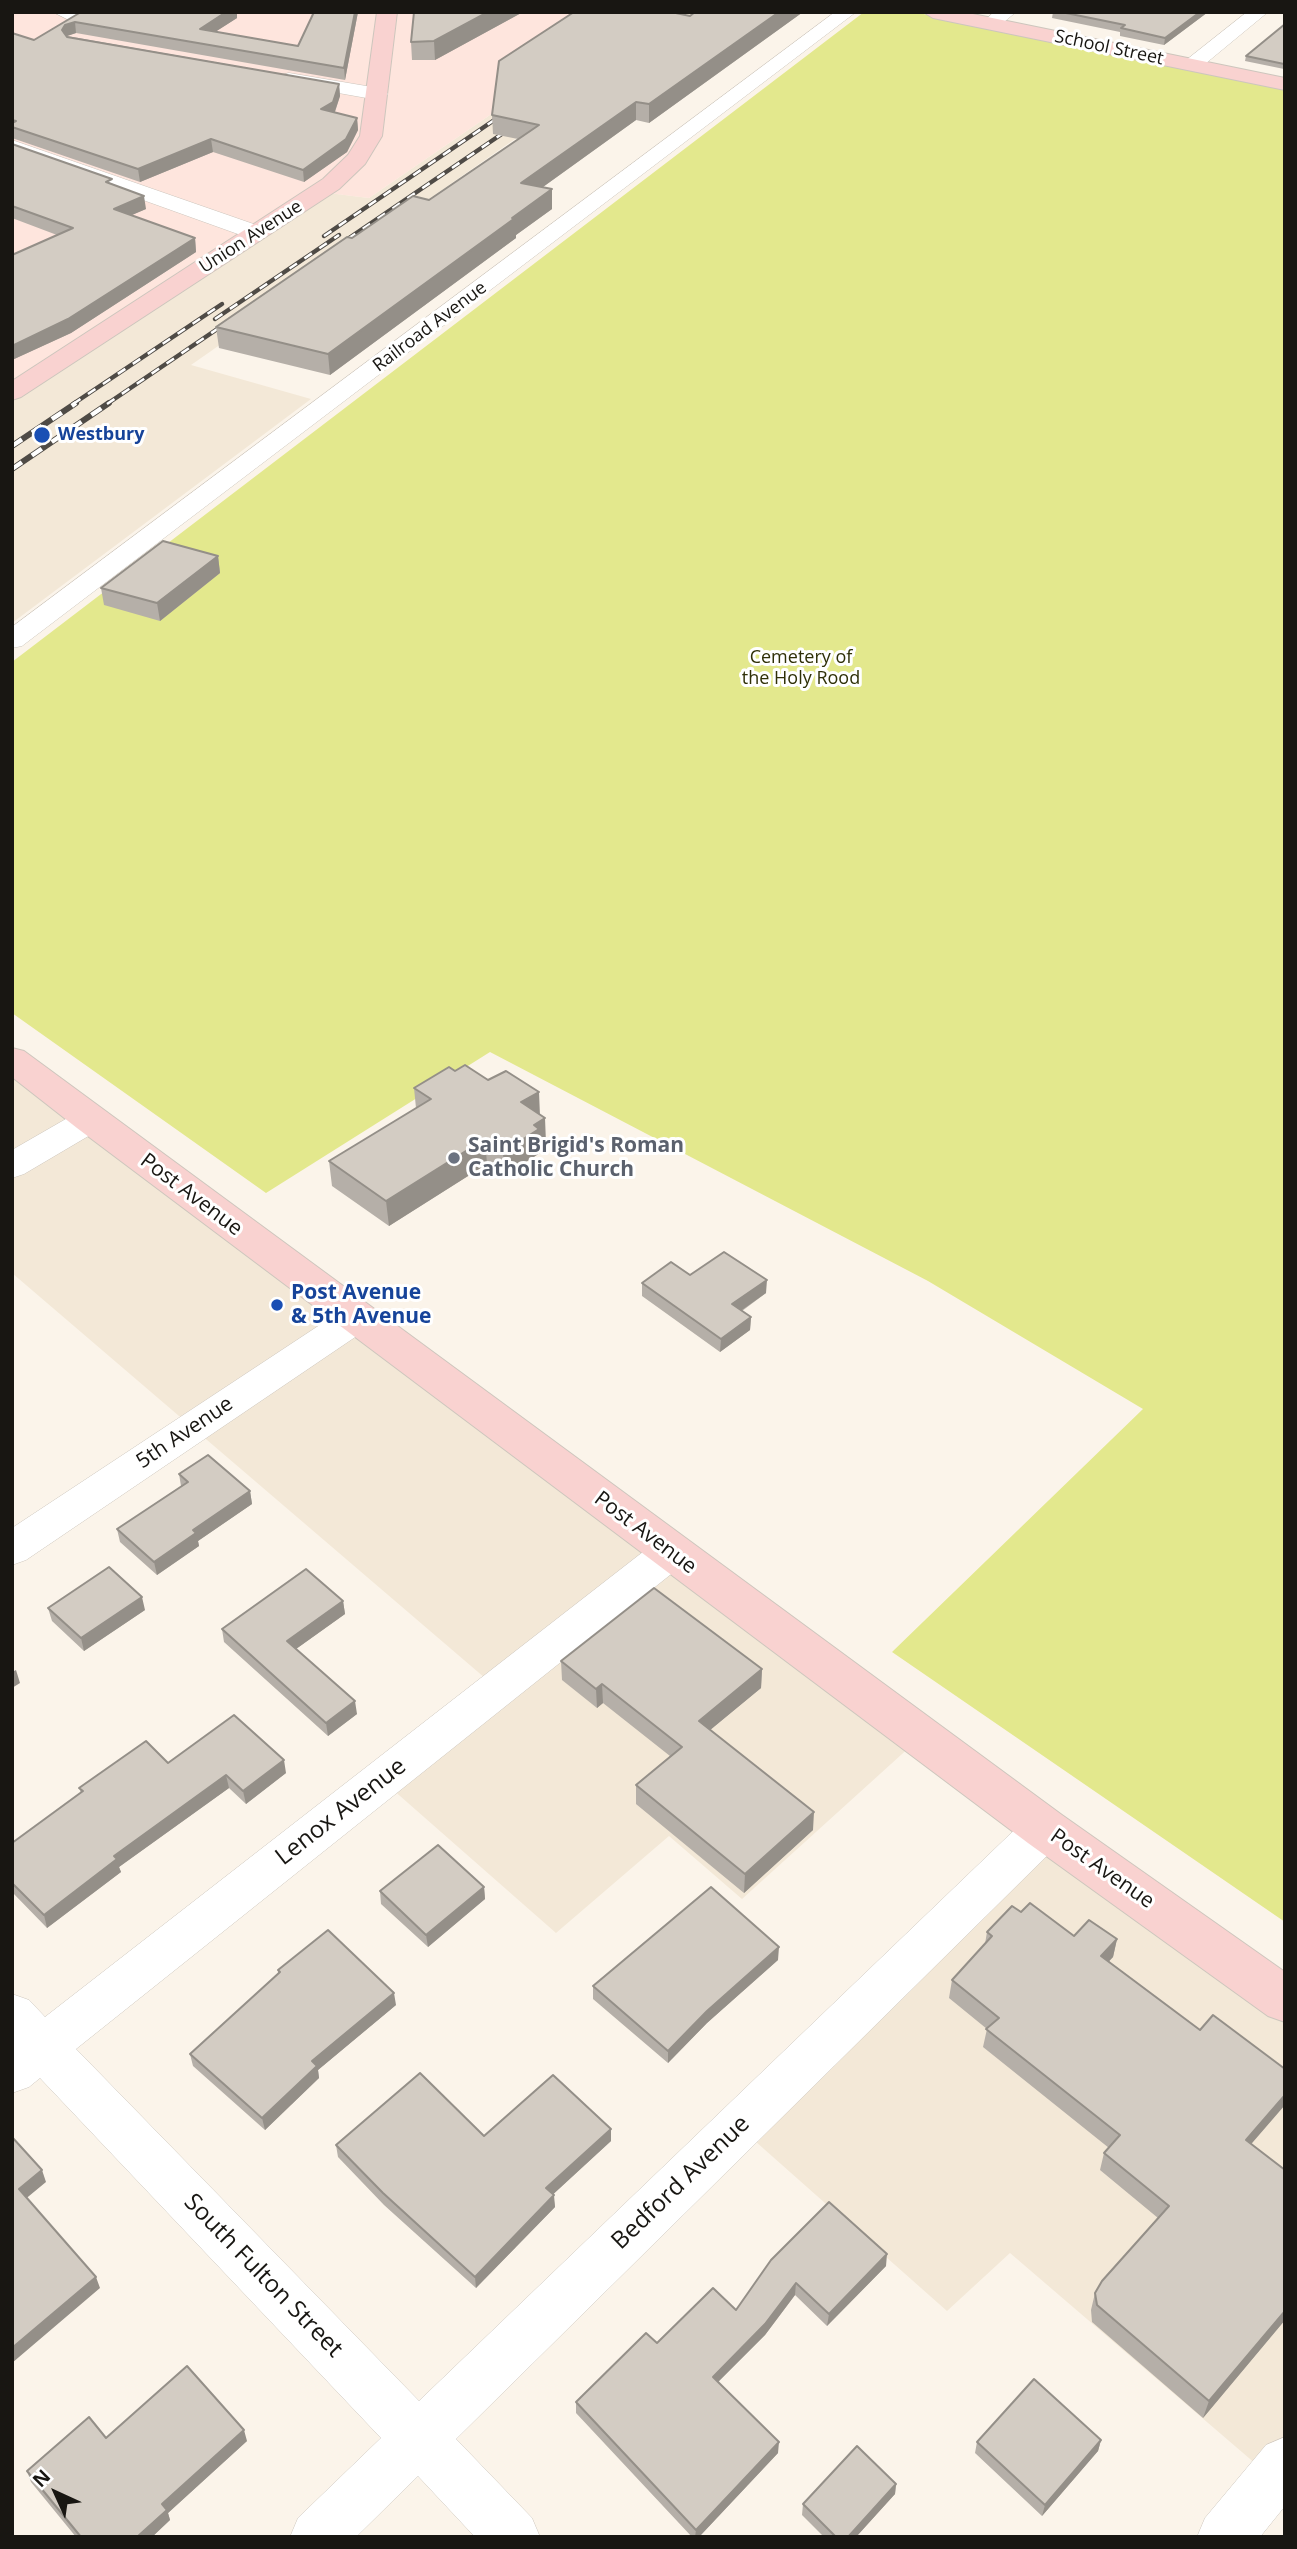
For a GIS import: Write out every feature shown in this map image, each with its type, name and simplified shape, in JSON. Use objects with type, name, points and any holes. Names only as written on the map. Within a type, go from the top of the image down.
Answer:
[{"type":"main road","name":"Union Avenue","points":[[12,392],[331,184],[357,159],[371,136],[387,12]]},
{"type":"main road","name":"School Street","points":[[933,12],[999,18],[1192,65],[1285,84]]},
{"type":"main road","name":"Post Avenue","points":[[12,1059],[90,1120],[1045,1829],[1285,2000]]},
{"type":"street","name":"Railroad Avenue","points":[[12,640],[847,12]]},
{"type":"street","points":[[1192,65],[1259,12]]},
{"type":"street","points":[[264,74],[378,94]]},
{"type":"street","points":[[12,146],[257,233]]},
{"type":"street","points":[[12,1166],[90,1120]]},
{"type":"street","name":"5th Avenue","points":[[12,1549],[357,1318]]},
{"type":"street","name":"Lenox Avenue","points":[[22,2044],[671,1552]]},
{"type":"street","name":"Bedford Avenue","points":[[317,2537],[1045,1829]]},
{"type":"street","name":"South Fulton Street","points":[[22,2044],[418,2437],[513,2537]]},
{"type":"street","points":[[1224,2537],[1285,2464]]},
{"type":"shaded area","points":[[12,12],[640,12],[369,198],[328,193],[12,402]]},
{"type":"shaded area","points":[[640,12],[697,12],[191,365],[311,399],[12,623],[12,402],[329,193],[369,198]]},
{"type":"shaded area","points":[[12,1059],[923,1735],[742,1899],[669,1836],[556,1933],[375,1774],[492,1684],[12,1273]]},
{"type":"shaded area","points":[[1057,1824],[1285,1990],[1285,2489],[1010,2253],[947,2311],[738,2126]]},
{"type":"green space","name":"Cemetery of the Holy Rood","points":[[864,12],[914,12],[1285,90],[1285,1922],[892,1652],[1143,1409],[928,1281],[490,1052],[266,1193],[12,1013],[12,662]]},
{"type":"building","points":[[81,12],[226,12],[200,29],[298,46],[314,12],[355,12],[344,68],[75,22],[65,25],[62,30],[67,37],[339,84],[333,102],[321,109],[357,118],[346,139],[303,170],[211,139],[138,169],[12,127],[12,123],[16,121],[12,120],[12,33],[34,40]]},
{"type":"building","points":[[414,12],[488,12],[434,41],[411,42]]},
{"type":"building","points":[[574,12],[671,12],[690,16],[695,12],[779,12],[649,104],[636,102],[521,183],[552,189],[328,354],[216,327],[347,237],[352,238],[413,196],[429,200],[539,125],[492,115],[499,61]]},
{"type":"building","points":[[1061,12],[1200,12],[1165,38],[1121,28],[1125,25]]},
{"type":"building","points":[[1285,24],[1284,64],[1246,56]]},
{"type":"building","points":[[12,144],[112,179],[106,182],[144,196],[114,209],[195,238],[68,319],[12,346],[12,255],[73,228],[12,206]]},
{"type":"building","points":[[163,541],[218,556],[157,603],[101,588]]},
{"type":"building","name":"Saint Brigid's Roman Catholic Church","points":[[465,1065],[488,1080],[506,1071],[539,1092],[521,1102],[545,1118],[534,1125],[539,1129],[503,1152],[485,1139],[386,1201],[329,1161],[431,1099],[414,1088],[449,1067],[455,1071]]},
{"type":"building","points":[[724,1252],[767,1280],[732,1304],[751,1317],[721,1339],[642,1283],[671,1262],[690,1275]]},
{"type":"building","points":[[208,1455],[250,1491],[193,1530],[196,1533],[154,1562],[117,1529],[188,1482],[179,1474]]},
{"type":"building","points":[[109,1567],[142,1597],[81,1638],[48,1608]]},
{"type":"building","points":[[306,1569],[343,1601],[287,1641],[355,1701],[326,1723],[222,1629]]},
{"type":"building","points":[[654,1588],[762,1669],[699,1721],[814,1812],[745,1874],[636,1785],[682,1747],[602,1684],[596,1689],[561,1661]]},
{"type":"building","points":[[234,1715],[284,1760],[243,1791],[226,1775],[114,1856],[117,1859],[44,1915],[12,1883],[12,1843],[83,1791],[79,1788],[146,1741],[168,1763]]},
{"type":"building","points":[[438,1845],[484,1887],[426,1935],[380,1891]]},
{"type":"building","points":[[711,1887],[779,1947],[707,2011],[668,2051],[593,1986]]},
{"type":"building","points":[[1030,1903],[1074,1936],[1089,1920],[1117,1939],[1101,1956],[1200,2030],[1213,2015],[1285,2069],[1285,2095],[1246,2140],[1285,2170],[1285,2311],[1209,2401],[1097,2305],[1095,2293],[1102,2281],[1169,2206],[1104,2153],[1120,2135],[986,2029],[999,2018],[952,1980],[992,1936],[987,1932],[1012,1906],[1021,1912]]},
{"type":"building","points":[[328,1930],[394,1993],[312,2061],[317,2066],[262,2118],[190,2054],[280,1972],[278,1970]]},
{"type":"building","points":[[420,2073],[484,2136],[553,2075],[611,2129],[546,2188],[554,2195],[475,2277],[383,2193],[336,2145]]},
{"type":"building","points":[[12,2137],[42,2170],[19,2189],[96,2277],[12,2348]]},
{"type":"building","points":[[829,2202],[887,2254],[829,2314],[796,2283],[765,2324],[713,2377],[779,2442],[696,2530],[576,2402],[646,2333],[657,2343],[713,2288],[736,2310],[771,2260]]},
{"type":"building","points":[[187,2366],[244,2430],[162,2504],[167,2510],[137,2537],[81,2537],[27,2471],[89,2417],[106,2438]]},
{"type":"building","points":[[1034,2379],[1101,2440],[1045,2505],[977,2442]]},
{"type":"building","points":[[857,2446],[896,2484],[848,2537],[836,2537],[803,2504]]},
{"type":"railway","points":[[324,236],[509,110]]},
{"type":"railway","points":[[333,249],[515,125]]},
{"type":"railway","points":[[215,319],[339,235]]},
{"type":"railway","points":[[73,404],[222,304]]},
{"type":"railway","points":[[107,404],[232,319]]},
{"type":"railway","points":[[12,446],[76,403]]},
{"type":"railway","points":[[12,469],[109,403]]},
{"type":"place","name":"Westbury","points":[[42,435]]},
{"type":"place","name":"Saint Brigid's Roman Catholic Church","points":[[454,1158]]},
{"type":"place","name":"Post Avenue & 5th Avenue","points":[[277,1305]]}]
